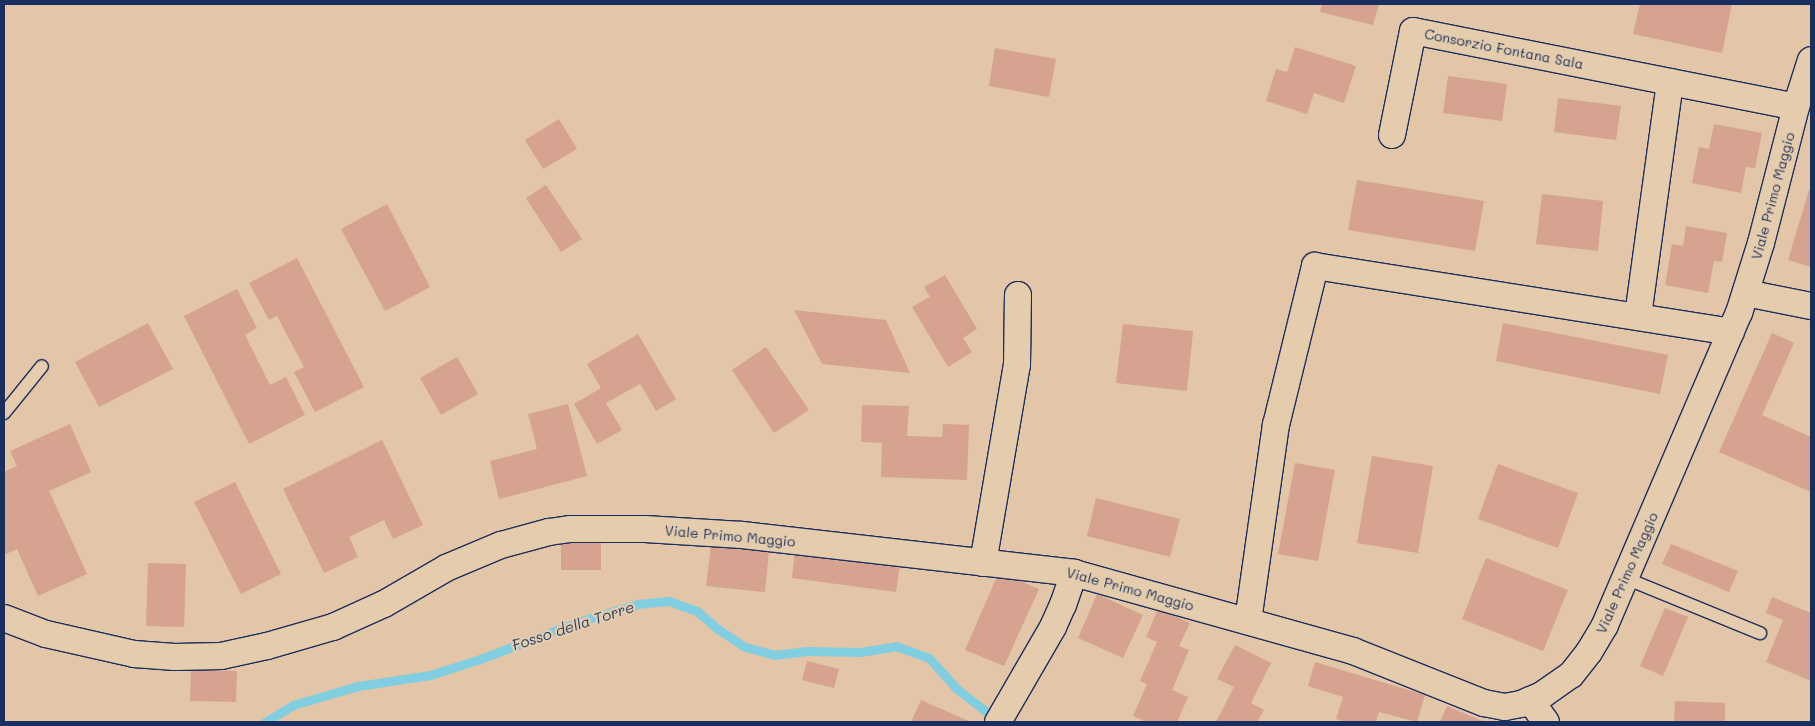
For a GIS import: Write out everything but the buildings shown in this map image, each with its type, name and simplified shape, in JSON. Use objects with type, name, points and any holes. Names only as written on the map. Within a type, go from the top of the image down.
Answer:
[{"type":"street","name":"Consorzio Fontana Sala","points":[[1392,135],[1413,31],[1796,107]]},
{"type":"street","name":"Viale Primo Maggio","points":[[4,618],[54,636],[134,654],[175,657],[221,656],[267,646],[333,627],[384,604],[446,568],[501,545],[549,532],[592,527],[742,535],[1074,573],[1353,651],[1484,703],[1504,707],[1530,700],[1563,682],[1580,664],[1605,625],[1732,332],[1765,229],[1796,107],[1811,60]]},
{"type":"street","points":[[1638,316],[1670,82]]},
{"type":"street","points":[[1248,621],[1276,426],[1315,266],[1732,332]]},
{"type":"street","points":[[1746,293],[1811,306]]},
{"type":"street","points":[[983,564],[1017,365],[1018,294]]},
{"type":"street","points":[[1002,716],[1053,627],[1063,606],[1074,573]]},
{"type":"street","points":[[1530,700],[1546,722]]},
{"type":"lane","points":[[4,413],[42,366]]},
{"type":"lane","points":[[1625,578],[1760,633]]},
{"type":"waterway","name":"Fosso della Torre","points":[[265,722],[293,705],[358,686],[430,675],[480,659],[581,621],[638,604],[669,601],[697,611],[718,629],[745,647],[774,655],[807,651],[860,652],[896,646],[929,658],[957,689],[997,720]]}]
